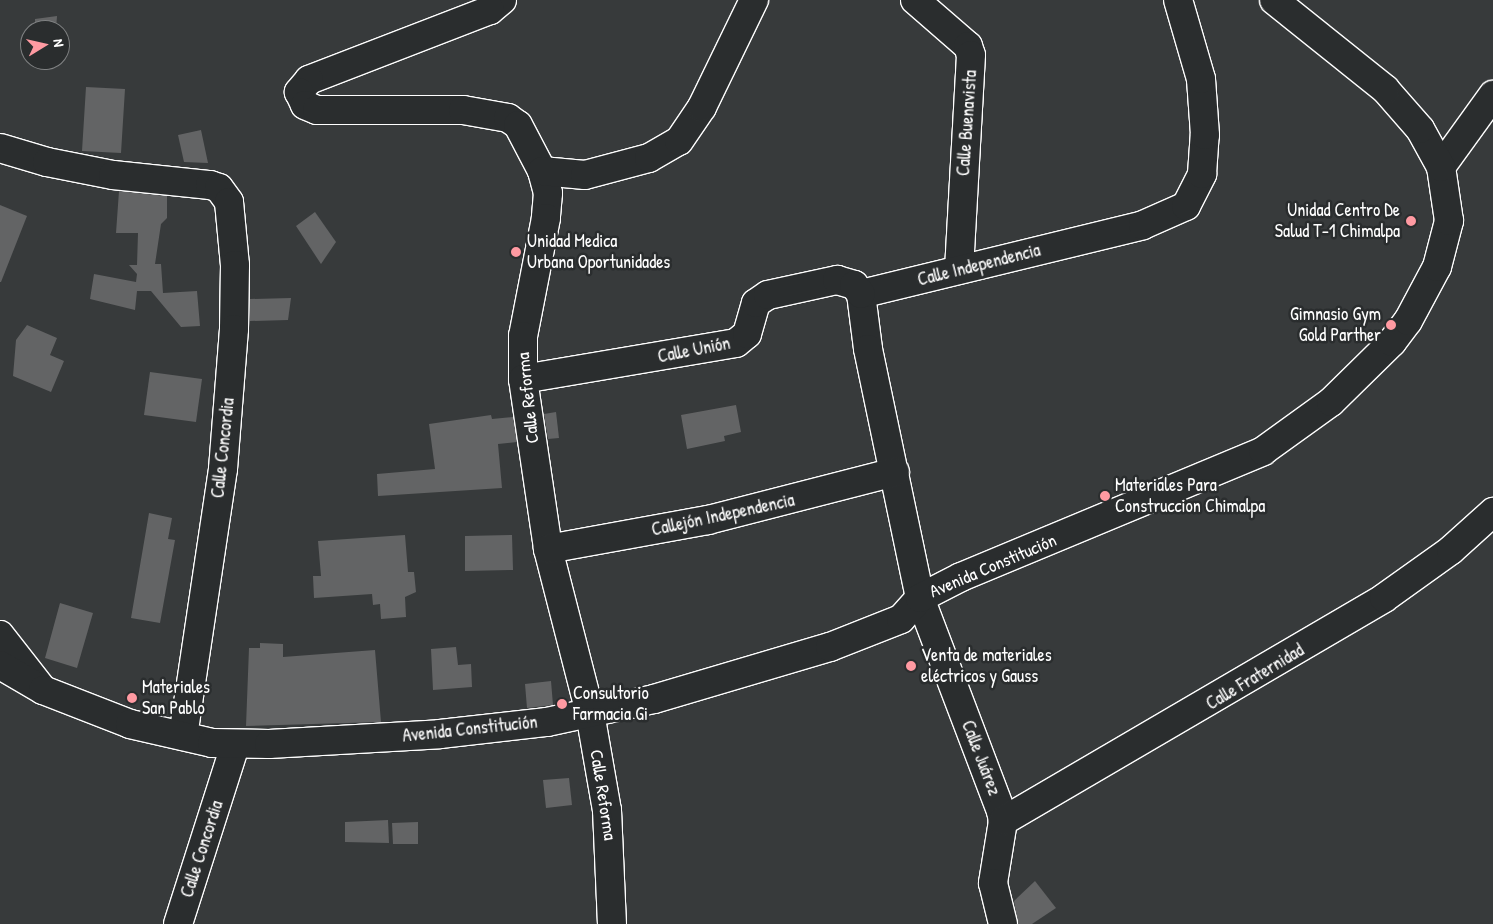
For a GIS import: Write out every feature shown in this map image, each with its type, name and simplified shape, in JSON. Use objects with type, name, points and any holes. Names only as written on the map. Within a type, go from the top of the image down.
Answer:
[{"type":"street","name":"Calle Reforma","points":[[502,0],[490,10],[309,80],[299,92],[305,105],[317,110],[462,110],[508,118],[518,126],[542,171],[548,194],[546,218],[524,336],[523,379],[526,465],[590,713],[610,828],[612,924]]},
{"type":"street","points":[[542,171],[585,175],[649,158],[679,141],[702,107],[754,0]]},
{"type":"street","name":"Calle Buenavista","points":[[915,0],[968,46],[971,55],[959,270]]},
{"type":"street","name":"Calle Independencia","points":[[861,294],[1142,225],[1170,216],[1186,206],[1202,174],[1205,134],[1201,79],[1178,0]]},
{"type":"street","name":"Avenida Constitución","points":[[0,665],[43,690],[130,724],[235,745],[440,734],[590,713],[654,699],[822,650],[901,619],[920,598],[1263,451],[1331,402],[1392,342],[1408,321],[1437,267],[1449,222],[1440,167],[1420,129],[1385,89],[1274,0]]},
{"type":"street","points":[[1440,167],[1493,95]]},
{"type":"street","name":"Calle Concordia","points":[[0,148],[47,162],[113,174],[193,182],[219,188],[229,202],[235,265],[234,328],[223,468],[183,736]]},
{"type":"street","name":"Calle Unión","points":[[523,379],[736,343],[747,334],[756,303],[768,295],[837,280],[854,285],[861,294]]},
{"type":"street","points":[[861,294],[868,349],[920,598]]},
{"type":"street","name":"Callejón Independencia","points":[[548,549],[708,520],[895,472]]},
{"type":"street","name":"Calle Fraternidad","points":[[1003,821],[1256,677],[1384,598],[1451,550],[1493,512]]},
{"type":"street","name":"Calle Juárez","points":[[920,598],[988,773],[1003,821]]},
{"type":"street","points":[[0,635],[43,690]]},
{"type":"street","name":"Calle Concordia","points":[[178,924],[235,745]]},
{"type":"street","points":[[1003,821],[992,867],[1003,924]]},
{"type":"building","points":[[57,16],[57,20],[35,19]]},
{"type":"building","points":[[86,87],[125,89],[121,153],[82,151]]},
{"type":"building","points":[[201,130],[208,163],[184,162],[178,135]]},
{"type":"building","points":[[119,191],[167,196],[167,218],[161,224],[155,264],[161,264],[163,293],[197,291],[200,326],[181,327],[151,291],[137,291],[135,310],[90,299],[94,274],[136,282],[137,274],[129,265],[137,265],[138,233],[116,233]]},
{"type":"building","points":[[0,205],[27,216],[1,282],[0,282]]},
{"type":"building","points":[[315,212],[336,242],[321,264],[296,226]]},
{"type":"building","points":[[291,298],[288,320],[250,321],[250,299]]},
{"type":"building","points":[[27,325],[57,338],[50,355],[64,361],[51,392],[13,376],[16,340]]},
{"type":"building","points":[[150,372],[202,379],[196,422],[144,415]]},
{"type":"building","points":[[736,405],[741,432],[724,436],[725,441],[687,449],[681,415]]},
{"type":"building","points":[[556,412],[559,438],[548,439],[544,414]]},
{"type":"building","points":[[491,415],[492,419],[513,417],[517,442],[498,444],[502,488],[378,496],[377,474],[435,469],[429,424]]},
{"type":"building","points":[[149,513],[172,518],[168,539],[175,540],[160,623],[131,618]]},
{"type":"building","points":[[405,535],[408,572],[414,572],[416,592],[405,597],[406,617],[381,619],[380,604],[373,605],[372,594],[314,598],[313,576],[321,576],[318,541]]},
{"type":"building","points":[[512,535],[513,570],[465,571],[465,536]]},
{"type":"building","points":[[60,603],[93,613],[77,668],[45,658]]},
{"type":"building","points":[[260,643],[283,644],[283,657],[375,650],[381,722],[246,726],[249,648],[260,648]]},
{"type":"building","points":[[456,647],[458,665],[471,664],[472,687],[433,690],[431,649]]},
{"type":"building","points":[[551,681],[553,705],[527,708],[525,684]]},
{"type":"building","points":[[569,778],[572,805],[546,808],[543,780]]},
{"type":"building","points":[[388,820],[389,843],[345,842],[345,822]]},
{"type":"building","points":[[418,822],[418,844],[393,844],[392,823]]},
{"type":"building","points":[[1035,881],[1056,908],[1032,924],[1018,924],[1014,901]]},
{"type":"place","name":"Unidad Centro De Salud T-1 Chimalpa","points":[[1411,221]]},
{"type":"place","name":"Unidad Medica Urbana Oportunidades","points":[[516,252]]},
{"type":"place","name":"Gimnasio Gym Gold Parther","points":[[1391,325]]},
{"type":"place","name":"Materiales Para Construccion Chimalpa","points":[[1105,496]]},
{"type":"place","name":"Venta de materiales eléctricos y Gauss","points":[[911,666]]},
{"type":"place","name":"Materiales San Pablo","points":[[132,698]]},
{"type":"place","name":"Consultorio Farmacia Gi","points":[[562,704]]}]
